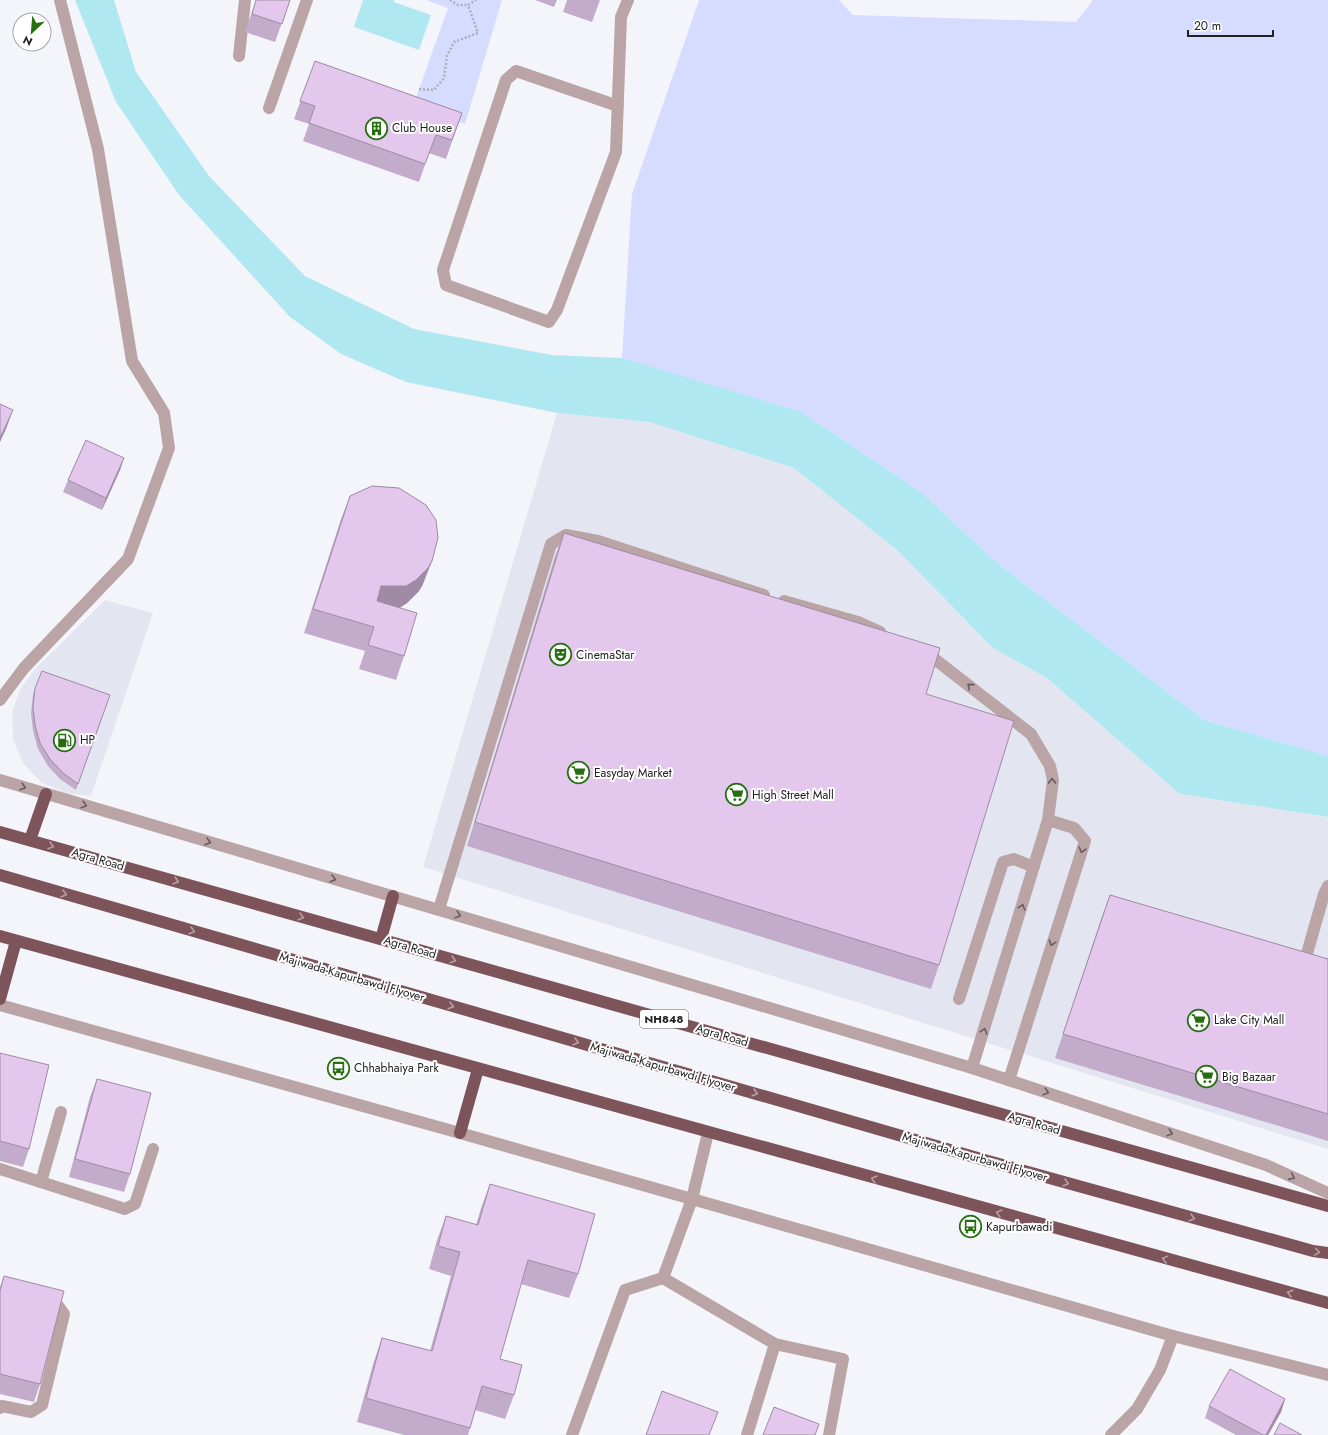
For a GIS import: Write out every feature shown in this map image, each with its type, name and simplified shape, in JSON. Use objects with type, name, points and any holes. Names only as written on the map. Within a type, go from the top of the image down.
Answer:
[{"type":"highway","points":[[30,840],[46,794]]},
{"type":"highway","name":"Agra Road","points":[[0,832],[1328,1206]]},
{"type":"highway","name":"Majiwada-Kapurbawdi Flyover","points":[[0,875],[988,1161],[1313,1251],[1328,1253]]},
{"type":"highway","points":[[381,939],[393,896]]},
{"type":"highway","points":[[0,936],[708,1133],[1328,1303]]},
{"type":"highway","points":[[0,999],[16,941]]},
{"type":"highway","points":[[460,1133],[478,1069]]},
{"type":"street","points":[[0,700],[24,668],[128,559],[169,448],[164,413],[132,361],[98,149],[60,0]]},
{"type":"street","points":[[239,56],[245,0]]},
{"type":"street","points":[[269,108],[307,0]]},
{"type":"street","points":[[618,106],[516,71],[506,80],[442,270],[446,285],[549,322],[557,310],[616,152],[618,106],[621,17],[628,0]]},
{"type":"street","points":[[439,909],[550,544],[566,535],[598,541],[779,599],[858,622],[892,637]]},
{"type":"street","points":[[913,646],[927,652],[1031,734],[1050,766],[1053,780],[1048,820],[972,1068]]},
{"type":"street","points":[[0,780],[972,1068],[1266,1165],[1328,1193]]},
{"type":"street","points":[[1009,1080],[1084,841],[1074,828],[1048,820]]},
{"type":"street","points":[[959,999],[1003,862],[1014,859],[1034,866]]},
{"type":"street","points":[[1293,968],[1304,964],[1324,894],[1328,886]]},
{"type":"street","points":[[0,1005],[460,1133],[1173,1336],[1328,1375]]},
{"type":"street","points":[[41,1182],[61,1112]]},
{"type":"street","points":[[664,1278],[692,1199],[708,1133]]},
{"type":"street","points":[[0,1169],[126,1209],[135,1204],[153,1149]]},
{"type":"street","points":[[572,1435],[625,1290],[664,1278],[775,1344],[843,1359],[829,1435]]},
{"type":"street","points":[[0,1408],[2,1406],[30,1412],[42,1406],[64,1314],[56,1303],[35,1297]]},
{"type":"street","points":[[1111,1435],[1137,1409],[1160,1370],[1173,1336]]},
{"type":"street","points":[[747,1435],[775,1344]]},
{"type":"path","points":[[450,0],[458,5],[468,5],[476,0]]},
{"type":"path","points":[[419,89],[434,90],[444,78],[447,56],[454,42],[478,33],[468,5]]},
{"type":"shaded area","points":[[75,0],[114,0],[136,72],[209,176],[305,276],[414,329],[552,355],[622,358],[801,412],[922,493],[997,563],[1204,720],[1328,756],[1328,817],[1180,794],[1047,678],[993,648],[897,550],[794,468],[649,422],[557,413],[406,382],[341,354],[290,317],[179,195],[116,102]]},
{"type":"shaded area","points":[[363,0],[394,0],[394,2],[431,15],[419,50],[354,27]]},
{"type":"shaded area","points":[[426,0],[502,0],[465,124],[413,106],[448,8]]},
{"type":"shaded area","points":[[699,0],[839,0],[853,15],[1076,22],[1093,0],[1328,0],[1328,756],[1204,720],[997,563],[922,493],[622,358],[632,194]]},
{"type":"shaded area","points":[[557,413],[649,422],[794,468],[897,550],[993,648],[1047,678],[1180,794],[1328,817],[1328,1149],[423,867]]},
{"type":"shaded area","points":[[105,600],[153,613],[91,796],[65,793],[41,782],[23,763],[13,739],[12,713],[20,689],[36,668]]},
{"type":"building","points":[[256,0],[290,0],[282,24],[252,14]]},
{"type":"building","name":"Club House","points":[[315,61],[462,113],[452,140],[436,135],[425,164],[309,123],[315,106],[300,101]]},
{"type":"building","points":[[0,404],[13,410],[0,438]]},
{"type":"building","points":[[86,440],[124,458],[106,498],[68,480]]},
{"type":"building","points":[[372,486],[399,488],[426,505],[436,520],[438,538],[432,561],[428,568],[416,580],[406,586],[381,586],[377,601],[417,613],[404,656],[368,645],[374,627],[313,609],[350,496]]},
{"type":"building","name":"High Street Mall","points":[[564,533],[940,648],[926,694],[1014,721],[939,965],[475,822]]},
{"type":"building","name":"HP","points":[[42,671],[110,695],[78,784],[63,773],[50,759],[40,743],[35,725],[33,707],[35,688]]},
{"type":"building","name":"Lake City Mall","points":[[1110,895],[1328,959],[1328,1114],[1063,1034]]},
{"type":"building","points":[[0,1053],[49,1065],[29,1149],[0,1141]]},
{"type":"building","points":[[97,1079],[151,1093],[130,1174],[75,1159]]},
{"type":"building","points":[[490,1184],[595,1214],[578,1274],[528,1260],[500,1359],[522,1365],[514,1395],[482,1386],[470,1428],[366,1398],[382,1338],[432,1351],[460,1252],[438,1246],[446,1216],[478,1225]]},
{"type":"building","points":[[4,1276],[64,1291],[40,1384],[0,1374],[0,1291]]},
{"type":"building","points":[[1230,1369],[1285,1399],[1266,1435],[1263,1435],[1209,1406]]},
{"type":"building","points":[[662,1391],[718,1412],[709,1435],[646,1435]]},
{"type":"building","points":[[774,1407],[819,1424],[815,1435],[763,1435]]},
{"type":"building","points":[[1280,1423],[1302,1435],[1274,1435]]},
{"type":"place","name":"Club House","points":[[376,128]]},
{"type":"place","name":"CinemaStar","points":[[560,655]]},
{"type":"place","name":"HP","points":[[64,740]]},
{"type":"place","name":"Easyday Market","points":[[579,773]]},
{"type":"place","name":"High Street Mall","points":[[736,795]]},
{"type":"place","name":"Lake City Mall","points":[[1198,1020]]},
{"type":"place","name":"Chhabhaiya Park","points":[[338,1068]]},
{"type":"place","name":"Big Bazaar","points":[[1207,1077]]},
{"type":"place","name":"Kapurbawadi","points":[[971,1227]]}]
